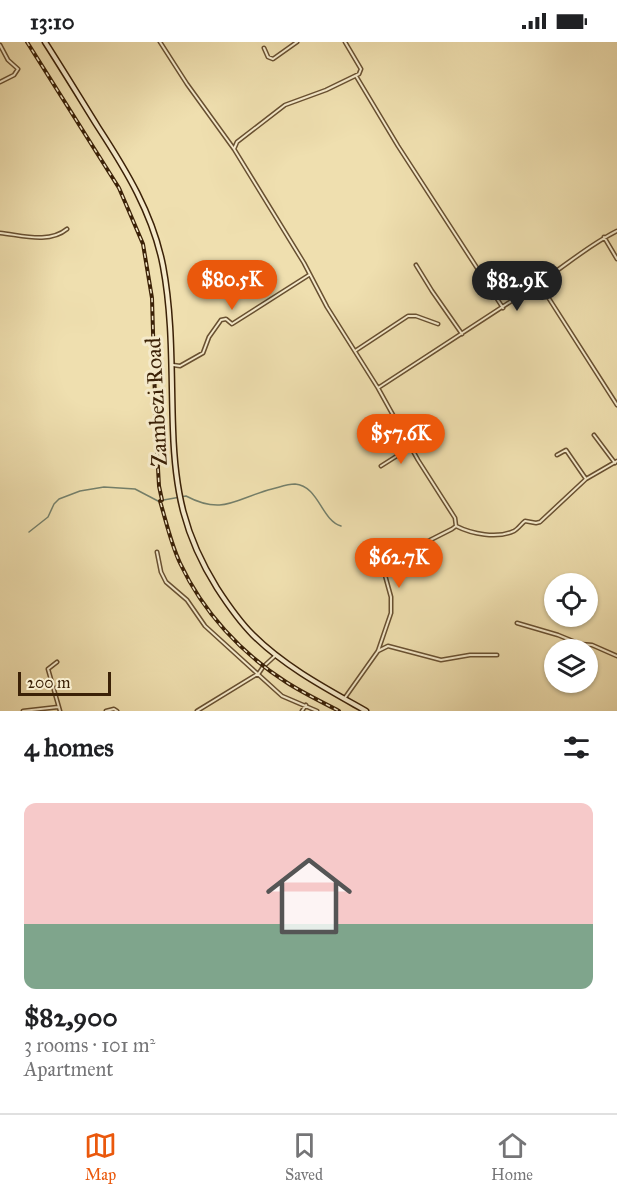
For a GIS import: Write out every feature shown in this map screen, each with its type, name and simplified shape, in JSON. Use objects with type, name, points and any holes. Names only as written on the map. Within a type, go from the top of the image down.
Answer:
[{"type":"main road","name":"Zambezi Road","points":[[45,42],[129,175],[147,212],[163,266],[167,298],[175,471],[179,499],[190,536],[204,567],[223,597],[253,635],[300,673],[366,711]]},
{"type":"street","points":[[160,42],[234,149],[411,447],[451,510],[456,526],[489,535],[512,532],[525,521],[540,522],[586,480],[616,462],[594,435]]},
{"type":"street","points":[[264,48],[268,57],[273,59],[297,42]]},
{"type":"street","points":[[234,149],[237,142],[285,105],[356,76],[361,69],[345,42]]},
{"type":"street","points":[[0,45],[8,60],[18,69],[15,75],[0,82]]},
{"type":"street","points":[[356,76],[502,308]]},
{"type":"street","points":[[0,233],[48,238],[67,229]]},
{"type":"street","points":[[378,388],[563,269],[604,237],[617,231]]},
{"type":"street","points":[[604,237],[617,259]]},
{"type":"street","points":[[416,265],[462,334]]},
{"type":"street","points":[[171,365],[180,366],[203,353],[208,337],[221,320],[226,319],[232,324],[309,274]]},
{"type":"street","points":[[539,283],[617,405]]},
{"type":"street","points":[[355,351],[408,316],[416,316],[438,324]]},
{"type":"street","points":[[381,466],[411,447]]},
{"type":"street","points":[[557,455],[566,450],[586,480]]},
{"type":"street","points":[[344,699],[378,651],[391,613],[390,597],[383,568],[387,562],[456,526]]},
{"type":"street","points":[[157,552],[161,572],[167,583],[187,600],[210,630],[282,696],[317,711]]},
{"type":"street","points":[[517,623],[580,644],[592,645],[617,656]]},
{"type":"street","points":[[378,651],[388,646],[441,660],[470,655],[496,655]]},
{"type":"street","points":[[196,711],[259,674],[276,655]]},
{"type":"street","points":[[23,711],[59,709],[48,669],[57,662]]},
{"type":"street","points":[[302,711],[306,705]]},
{"type":"street","points":[[106,711],[114,709],[117,711]]},
{"type":"waterway","points":[[29,532],[48,517],[59,499],[80,491],[104,487],[135,489],[158,501],[186,496],[210,505],[220,505],[295,484],[310,491],[334,523],[341,526]]},
{"type":"railway","points":[[27,42],[119,188],[143,244],[152,298],[156,433],[162,500],[160,501],[180,563],[212,615],[239,645],[269,671],[339,711]]}]
